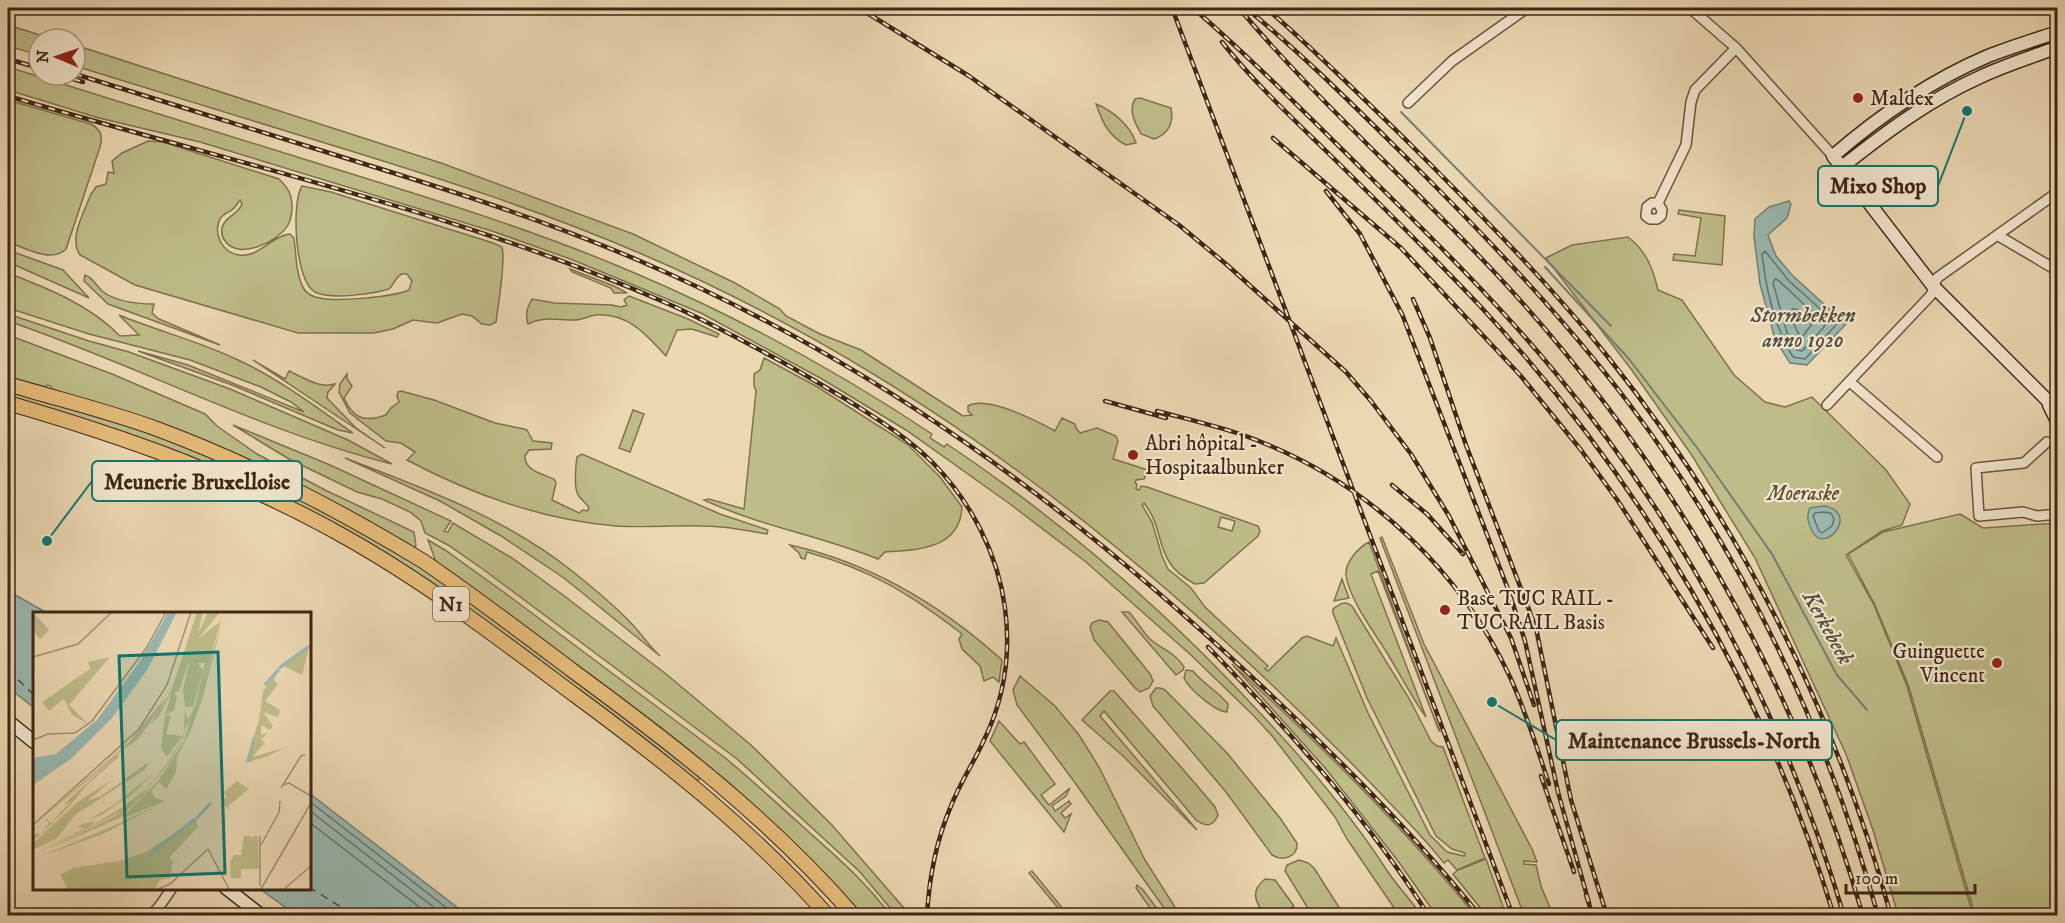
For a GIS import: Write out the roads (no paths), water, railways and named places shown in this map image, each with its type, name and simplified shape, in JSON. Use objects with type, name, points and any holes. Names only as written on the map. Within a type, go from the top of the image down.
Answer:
[{"type":"main road","points":[[2058,32],[1988,57],[1948,76],[1896,108],[1833,156],[1934,286],[1968,323],[1980,331],[2058,411]]},
{"type":"main road","points":[[1842,167],[1890,129],[1939,98],[1982,76],[2058,47]]},
{"type":"main road","name":"N1","points":[[8,384],[126,418],[219,454],[377,533],[423,561],[697,765],[797,854],[854,915]]},
{"type":"main road","points":[[2048,401],[2058,423]]},
{"type":"main road","name":"N1","points":[[8,403],[111,434],[212,472],[314,520],[404,572],[489,631],[681,775],[762,846],[828,915]]},
{"type":"main road","points":[[8,721],[33,741]]},
{"type":"main road","points":[[229,890],[262,915]]},
{"type":"street","points":[[1408,103],[1452,61],[1527,8]]},
{"type":"street","points":[[1690,8],[1736,48],[1833,156]]},
{"type":"street","points":[[1658,203],[1686,146],[1691,102],[1695,90],[1736,48]]},
{"type":"street","points":[[1827,405],[1930,295],[1937,278],[2058,192]]},
{"type":"street","points":[[1997,236],[2058,271]]},
{"type":"street","points":[[1850,382],[1937,457]]},
{"type":"street","points":[[2048,442],[2024,463],[1976,468],[1979,516],[2023,512],[2037,516],[2058,514]]},
{"type":"street","points":[[150,915],[171,890]]},
{"type":"water","name":"Stormbekken anno 1920","points":[[1789,201],[1791,204],[1787,218],[1768,235],[1776,256],[1793,276],[1846,324],[1807,365],[1790,363],[1775,339],[1760,284],[1754,236],[1755,219],[1769,207]]},
{"type":"water","points":[[1824,506],[1835,510],[1840,524],[1831,536],[1824,539],[1817,537],[1812,531],[1808,517],[1810,508]]},
{"type":"water","points":[[8,591],[45,612],[33,612],[33,707],[8,687]]},
{"type":"water","points":[[310,794],[467,915],[296,915],[261,890],[310,890]]},
{"type":"waterway","points":[[1401,112],[1611,326]]},
{"type":"waterway","name":"Kerkebeek","points":[[1545,267],[1629,359],[1698,449],[1772,554],[1837,675],[1867,710]]},
{"type":"railway","points":[[859,8],[969,76],[1179,225],[1346,372],[1411,454],[1449,516],[1511,638],[1534,705]]},
{"type":"railway","points":[[1172,8],[1513,916]]},
{"type":"railway","points":[[1193,8],[1281,89],[1463,270],[1532,345],[1602,432],[1647,495],[1689,561],[1727,628],[1792,769],[1820,842],[1844,916]]},
{"type":"railway","points":[[1246,8],[1332,85],[1499,252],[1580,342],[1630,405],[1671,463],[1710,523],[1745,585],[1808,714],[1858,848],[1878,916]]},
{"type":"railway","points":[[1266,8],[1359,94],[1514,249],[1585,329],[1656,420],[1700,485],[1741,552],[1812,693],[1842,766],[1891,916]]},
{"type":"railway","points":[[1243,13],[1305,81],[1499,277],[1560,347],[1617,420],[1670,496],[1718,575],[1762,657],[1801,741],[1834,827],[1863,916]]},
{"type":"railway","points":[[1222,42],[1271,96],[1480,306],[1539,373],[1594,442],[1645,515],[1692,591],[1734,669],[1772,749],[1806,832],[1834,916]]},
{"type":"railway","points":[[8,59],[27,65]]},
{"type":"railway","points":[[87,78],[463,195],[605,246],[726,301],[808,344],[888,392],[965,443],[1040,497],[1184,615],[1284,707],[1371,793],[1480,916]]},
{"type":"railway","points":[[8,96],[339,189],[503,240],[584,269],[678,308],[781,361],[871,415],[923,454],[947,478],[981,530],[996,568],[1007,625],[1004,676],[997,708],[984,740],[955,797],[941,833],[929,888],[927,916]]},
{"type":"railway","points":[[1273,138],[1401,248],[1520,375],[1581,450],[1618,501],[1713,648]]},
{"type":"railway","points":[[1326,191],[1360,234],[1402,314],[1508,589],[1525,641],[1558,792],[1589,903]]},
{"type":"railway","points":[[1413,299],[1430,338],[1466,445],[1536,628],[1571,800],[1607,916]]},
{"type":"railway","points":[[1105,401],[1166,418]]},
{"type":"railway","points":[[1157,411],[1239,434],[1305,462],[1342,484],[1377,509],[1410,538],[1466,602],[1490,639],[1516,690],[1549,784]]},
{"type":"railway","points":[[1392,485],[1427,514],[1463,554]]},
{"type":"railway","points":[[1208,647],[1326,776],[1380,844],[1429,916]]},
{"type":"railway","points":[[1541,776],[1574,872]]},
{"type":"railway","points":[[1586,895],[1593,916]]},
{"type":"place","name":"Maldex","points":[[1858,98]]},
{"type":"place","name":"Mixo Shop","points":[[1967,111]]},
{"type":"place","name":"Abri hôpital - Hospitaalbunker","points":[[1133,455]]},
{"type":"place","name":"Meunerie Bruxelloise","points":[[47,541]]},
{"type":"place","name":"Base TUC RAIL - TUC RAIL Basis","points":[[1445,610]]},
{"type":"place","name":"Guinguette Vincent","points":[[1997,663]]},
{"type":"place","name":"Maintenance Brussels-North","points":[[1492,702]]},
{"type":"park label","name":"Moeraske","points":[[1803,493]]}]
